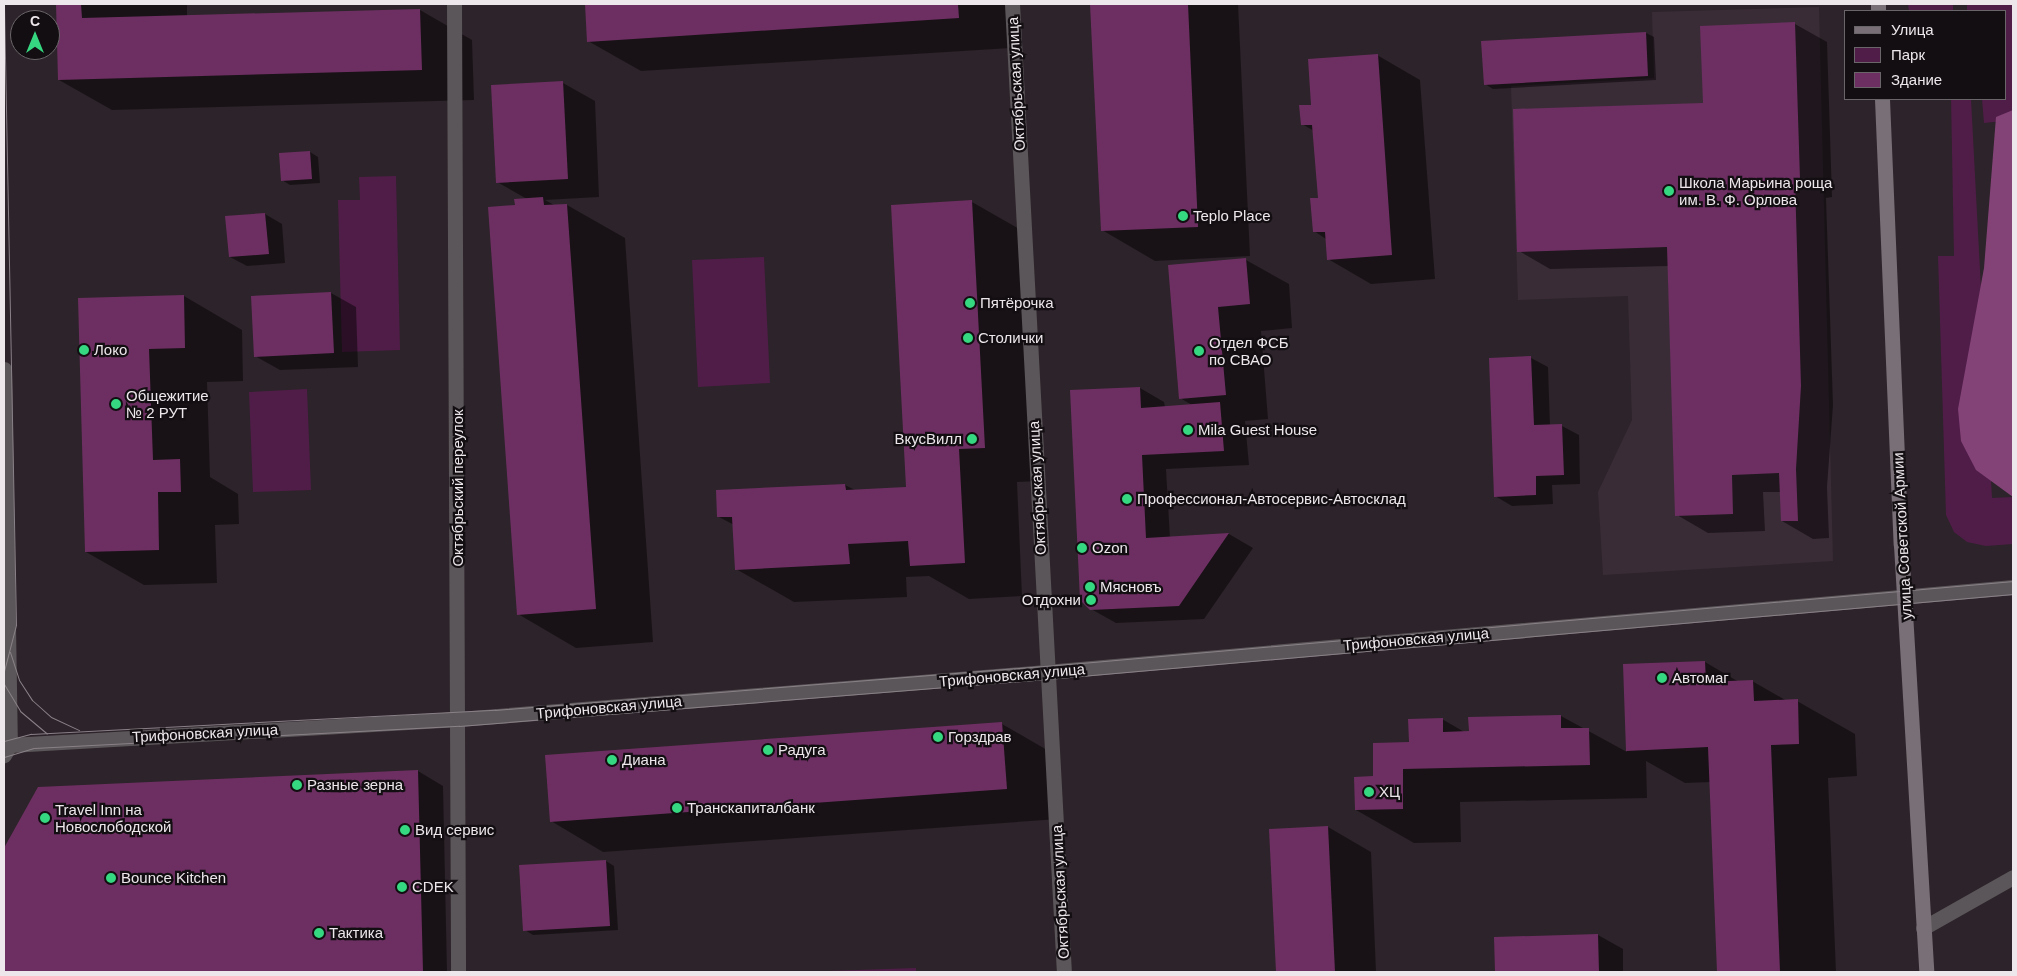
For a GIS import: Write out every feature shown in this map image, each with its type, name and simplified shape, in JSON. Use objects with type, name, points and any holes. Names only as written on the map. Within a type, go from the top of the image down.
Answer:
[{"type":"main road","name":"улица Советской Армии","points":[[1882,100],[1904,595],[1926,972]]},
{"type":"street","name":"Октябрьский переулок","points":[[454,4],[459,719],[458,972]]},
{"type":"street","name":"Октябрьская улица","points":[[1012,4],[1046,672],[1064,972]]},
{"type":"street","points":[[4,369],[7,750]]},
{"type":"street","name":"Трифоновская улица","points":[[7,750],[459,719],[1046,672],[1904,595],[2013,587]]},
{"type":"street","points":[[1923,928],[2013,877]]},
{"type":"shaded area","name":"Школа Марьина роща им. В. Ф. Орлова","points":[[1819,7],[1833,561],[1603,575],[1598,492],[1632,420],[1628,296],[1518,300],[1511,86],[1654,78],[1652,12]]},
{"type":"shaded area","points":[[2013,110],[2013,497],[1976,470],[1961,441],[1958,409],[1984,268],[1996,117]]},
{"type":"green space","points":[[1908,4],[1953,4],[1953,10],[1909,10]]},
{"type":"green space","points":[[1967,4],[2013,4],[2013,120],[1984,123],[1982,100],[2007,100],[2007,10],[1967,10]]},
{"type":"green space","points":[[1951,100],[1971,100],[1992,498],[2013,497],[2013,544],[1986,546],[1967,542],[1954,532],[1946,515],[1938,256],[1954,256]]},
{"type":"green space","points":[[396,176],[400,350],[342,352],[338,200],[360,200],[359,177]]},
{"type":"green space","points":[[764,257],[770,383],[698,387],[692,260]]},
{"type":"green space","points":[[307,389],[311,490],[253,492],[249,392]]},
{"type":"green space","points":[[916,968],[916,972],[828,972],[828,971]]},
{"type":"building","points":[[56,4],[81,4],[82,18],[420,9],[422,70],[58,80],[60,10],[56,10]]},
{"type":"building","points":[[585,4],[958,4],[959,18],[587,42]]},
{"type":"building","points":[[1090,4],[1188,4],[1198,227],[1101,231]]},
{"type":"building","points":[[1795,22],[1800,179],[1795,180],[1801,386],[1796,469],[1798,521],[1781,521],[1779,473],[1732,475],[1733,514],[1675,516],[1667,247],[1517,252],[1513,109],[1703,103],[1700,26]]},
{"type":"building","points":[[1646,32],[1648,76],[1484,85],[1481,41]]},
{"type":"building","points":[[1378,54],[1392,255],[1327,260],[1325,232],[1313,232],[1310,198],[1318,198],[1312,125],[1301,125],[1299,105],[1311,105],[1308,59]]},
{"type":"building","points":[[563,81],[568,179],[496,183],[491,85]]},
{"type":"building","points":[[310,151],[312,179],[281,181],[279,153]]},
{"type":"building","points":[[543,197],[544,205],[567,204],[596,609],[517,615],[488,207],[515,205],[514,199]]},
{"type":"building","points":[[972,200],[985,448],[959,449],[965,563],[910,566],[908,541],[848,544],[850,564],[735,570],[732,517],[717,517],[716,490],[845,484],[846,490],[906,487],[891,205]]},
{"type":"building","points":[[265,213],[269,254],[229,257],[225,216]]},
{"type":"building","name":"Отдел ФСБ по СВАО","points":[[1246,258],[1250,304],[1218,307],[1226,395],[1179,399],[1168,265]]},
{"type":"building","points":[[331,292],[334,353],[254,357],[251,296]]},
{"type":"building","name":"Общежитие № 2 РУТ","points":[[184,295],[185,348],[149,349],[153,460],[180,459],[181,492],[158,492],[159,550],[85,552],[78,298]]},
{"type":"building","points":[[1531,356],[1534,425],[1562,424],[1564,475],[1536,476],[1536,495],[1494,497],[1489,358]]},
{"type":"building","points":[[1140,387],[1141,408],[1220,402],[1224,451],[1142,455],[1146,538],[1229,533],[1179,606],[1090,610],[1080,600],[1070,390]]},
{"type":"building","points":[[1705,661],[1706,682],[1753,680],[1754,701],[1798,699],[1799,744],[1771,745],[1780,972],[1717,972],[1708,747],[1626,751],[1623,664]]},
{"type":"building","points":[[1561,715],[1561,728],[1589,728],[1590,765],[1403,769],[1403,809],[1355,810],[1354,777],[1373,776],[1373,743],[1409,742],[1408,719],[1443,718],[1443,732],[1469,731],[1468,717]]},
{"type":"building","points":[[1002,722],[1007,789],[550,822],[545,755]]},
{"type":"building","points":[[418,770],[423,972],[4,972],[4,848],[38,787]]},
{"type":"building","points":[[1328,826],[1335,972],[1276,972],[1269,829]]},
{"type":"building","points":[[606,860],[610,926],[523,931],[519,865]]},
{"type":"building","points":[[1598,934],[1599,972],[1495,972],[1494,937]]},
{"type":"tram line","points":[[4,4],[16,625],[4,671]]},
{"type":"tram line","points":[[4,741],[31,734],[495,710],[1093,662],[2013,581]]},
{"type":"tram line","points":[[4,757],[34,748],[459,726],[1047,679],[2013,594]]},
{"type":"tram line","points":[[10,652],[19,680],[32,700],[51,717],[79,730]]},
{"type":"tram line","points":[[4,684],[20,711],[47,734]]},
{"type":"place","name":"Школа Марьина роща им. В. Ф. Орлова","points":[[1669,191]]},
{"type":"place","name":"Teplo Place","points":[[1183,216]]},
{"type":"place","name":"Пятёрочка","points":[[970,303]]},
{"type":"place","name":"Столички","points":[[968,338]]},
{"type":"place","name":"Локо","points":[[84,350]]},
{"type":"place","name":"Отдел ФСБ по СВАО","points":[[1199,351]]},
{"type":"place","name":"Общежитие № 2 РУТ","points":[[116,404]]},
{"type":"place","name":"Mila Guest House","points":[[1188,430]]},
{"type":"place","name":"ВкусВилл","points":[[972,439]]},
{"type":"place","name":"Профессионал-Автосервис-Автосклад","points":[[1127,499]]},
{"type":"place","name":"Ozon","points":[[1082,548]]},
{"type":"place","name":"Мясновъ","points":[[1090,587]]},
{"type":"place","name":"Отдохни","points":[[1091,600]]},
{"type":"place","name":"Автомаг","points":[[1662,678]]},
{"type":"place","name":"Горздрав","points":[[938,737]]},
{"type":"place","name":"Радуга","points":[[768,750]]},
{"type":"place","name":"Диана","points":[[612,760]]},
{"type":"place","name":"Разные зерна","points":[[297,785]]},
{"type":"place","name":"ХЦ","points":[[1369,792]]},
{"type":"place","name":"Транскапиталбанк","points":[[677,808]]},
{"type":"place","name":"Travel Inn на Новослободской","points":[[45,818]]},
{"type":"place","name":"Вид сервис","points":[[405,830]]},
{"type":"place","name":"Bounce Kitchen","points":[[111,878]]},
{"type":"place","name":"CDEK","points":[[402,887]]},
{"type":"place","name":"Тактика","points":[[319,933]]}]
